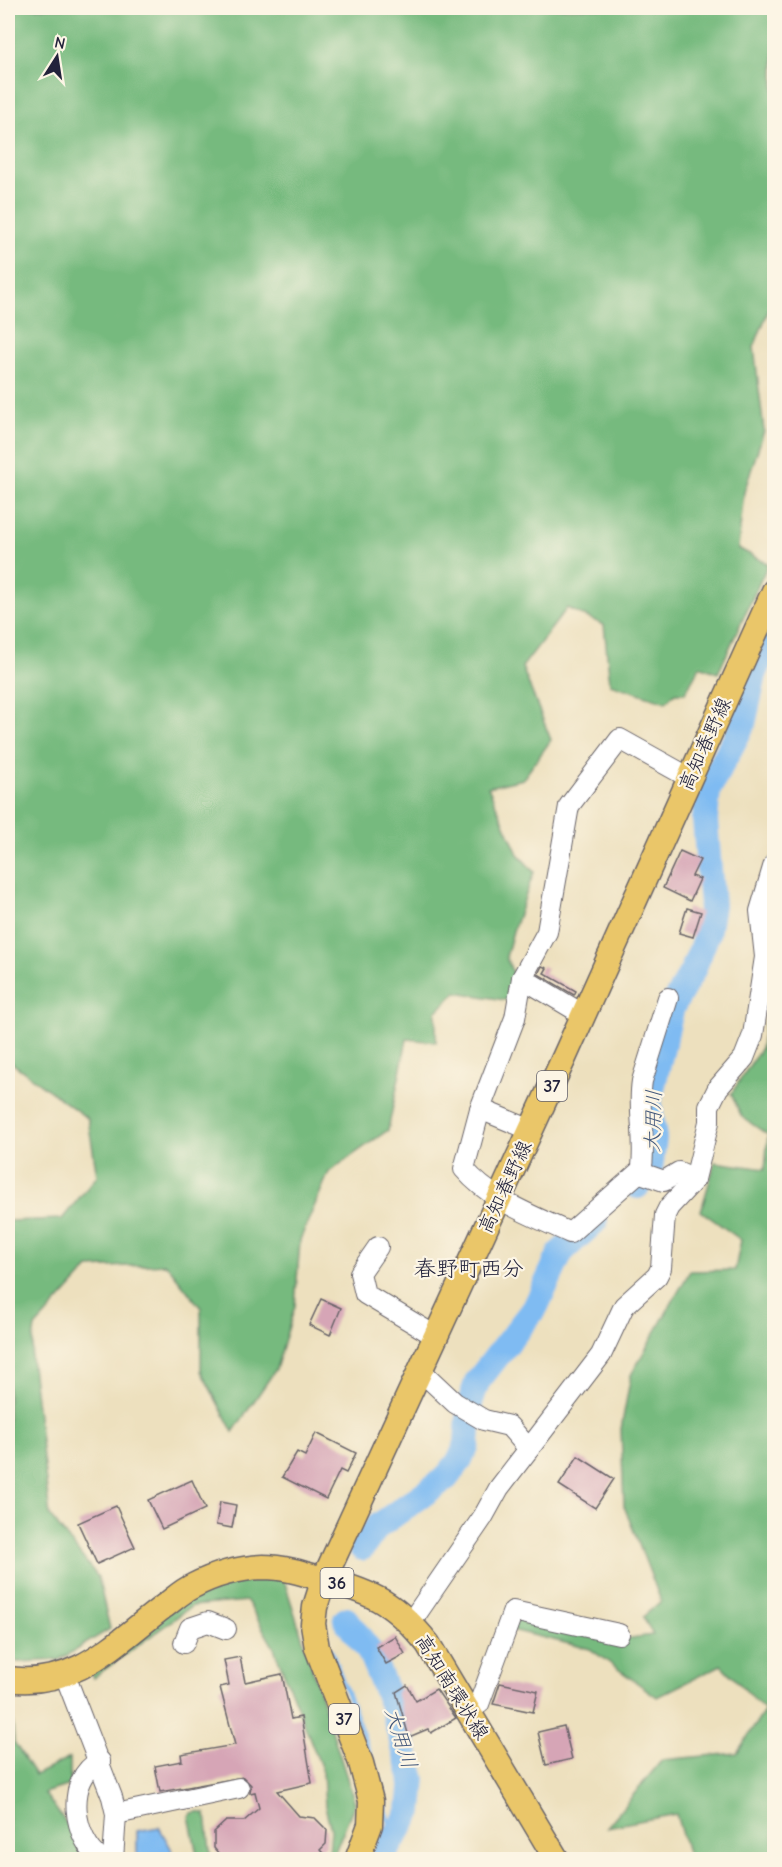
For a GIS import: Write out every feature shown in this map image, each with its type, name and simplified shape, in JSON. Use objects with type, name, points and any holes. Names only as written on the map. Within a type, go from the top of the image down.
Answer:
[{"type":"main road","name":"高知春野線","points":[[357,1860],[370,1825],[371,1801],[361,1763],[317,1648],[313,1624],[315,1607],[324,1579],[584,1016],[774,591]]},
{"type":"main road","name":"高知南環状線","points":[[8,1679],[33,1682],[65,1675],[95,1659],[192,1586],[226,1573],[264,1567],[297,1571],[365,1590],[411,1622],[428,1644],[557,1860]]},
{"type":"street","points":[[690,778],[620,739],[569,806],[547,932],[522,978],[515,1018],[480,1109],[464,1169],[476,1183],[500,1200],[570,1233],[639,1172],[667,1180],[679,1172],[695,1179]]},
{"type":"street","points":[[411,1622],[483,1517],[499,1488],[601,1355],[624,1306],[657,1276],[661,1268],[665,1215],[669,1206],[695,1179],[709,1122],[710,1106],[718,1088],[744,1058],[753,1035],[765,957],[760,911],[774,864]]},
{"type":"street","points":[[522,978],[584,1016]]},
{"type":"street","points":[[647,1175],[641,1088],[668,998]]},
{"type":"street","points":[[480,1109],[531,1130]]},
{"type":"street","points":[[378,1247],[360,1273],[365,1294],[437,1337]]},
{"type":"street","points":[[421,1371],[484,1420],[509,1426],[529,1449]]},
{"type":"street","points":[[479,1704],[513,1611],[619,1634]]},
{"type":"street","points":[[184,1643],[190,1628],[208,1622],[226,1629]]},
{"type":"street","points":[[65,1675],[100,1761],[116,1814],[113,1860]]},
{"type":"street","points":[[100,1761],[90,1767],[77,1792],[77,1822],[93,1853],[102,1860]]},
{"type":"street","points":[[116,1814],[239,1788]]},
{"type":"green space","points":[[8,8],[774,8],[774,296],[754,347],[764,431],[744,492],[738,548],[768,564],[718,673],[700,666],[685,693],[675,693],[666,702],[610,684],[604,625],[567,608],[522,667],[551,740],[523,779],[488,787],[518,854],[534,872],[506,957],[515,978],[510,1001],[456,992],[436,1012],[436,1042],[407,1039],[388,1130],[329,1172],[300,1240],[295,1306],[276,1369],[233,1432],[201,1371],[201,1308],[166,1264],[89,1268],[35,1327],[31,1357],[50,1516],[98,1577],[110,1629],[59,1660],[18,1662],[8,1659],[8,1221],[62,1219],[97,1176],[88,1119],[8,1060]]},
{"type":"green space","points":[[774,961],[774,1859],[689,1859],[676,1814],[607,1827],[662,1760],[737,1753],[765,1710],[721,1665],[657,1697],[590,1649],[512,1630],[518,1619],[624,1639],[653,1635],[643,1617],[661,1601],[624,1506],[621,1429],[631,1375],[690,1271],[735,1270],[741,1240],[701,1211],[715,1162],[765,1169],[768,1135],[742,1117],[731,1094],[761,1048]]},
{"type":"green space","points":[[241,1577],[283,1577],[355,1803],[332,1859],[324,1859],[329,1853],[331,1830],[325,1806],[323,1772],[274,1648],[247,1601],[192,1606],[93,1678],[89,1669],[180,1602]]},
{"type":"green space","points":[[8,1688],[11,1690],[14,1742],[35,1775],[70,1758],[70,1785],[44,1793],[93,1859],[8,1859]]},
{"type":"green space","points":[[191,1813],[206,1814],[211,1859],[198,1859],[189,1816]]},
{"type":"water","points":[[159,1827],[177,1859],[137,1859],[137,1831]]},
{"type":"building","points":[[680,851],[700,860],[692,876],[700,879],[690,901],[663,888]]},
{"type":"building","points":[[687,908],[701,912],[693,937],[679,933]]},
{"type":"building","points":[[542,966],[547,968],[544,973],[576,991],[574,995],[538,974]]},
{"type":"building","points":[[321,1299],[341,1308],[330,1335],[309,1325]]},
{"type":"building","points":[[316,1433],[356,1453],[346,1473],[340,1470],[326,1499],[282,1477],[297,1452],[305,1456]]},
{"type":"building","points":[[578,1456],[614,1479],[595,1508],[559,1485]]},
{"type":"building","points":[[192,1480],[205,1509],[162,1529],[148,1500]]},
{"type":"building","points":[[220,1502],[236,1505],[232,1528],[216,1525]]},
{"type":"building","points":[[116,1506],[135,1547],[97,1564],[78,1523]]},
{"type":"building","points":[[395,1636],[405,1654],[386,1664],[376,1647]]},
{"type":"building","points":[[240,1657],[245,1682],[282,1674],[291,1719],[301,1717],[312,1783],[277,1791],[299,1816],[315,1818],[327,1830],[326,1844],[320,1850],[324,1854],[319,1860],[252,1860],[247,1855],[242,1860],[224,1860],[214,1848],[214,1832],[226,1821],[244,1821],[259,1808],[255,1792],[250,1793],[251,1785],[243,1777],[160,1792],[155,1766],[182,1761],[181,1754],[235,1745],[220,1687],[229,1685],[224,1660]]},
{"type":"building","points":[[500,1683],[538,1691],[533,1712],[493,1704]]},
{"type":"building","points":[[407,1685],[416,1701],[436,1689],[456,1718],[431,1733],[428,1729],[409,1737],[396,1692]]},
{"type":"building","points":[[564,1726],[572,1759],[546,1765],[538,1732]]},
{"type":"waterway","name":"大用川","points":[[637,1186],[650,1169],[654,1138],[649,1101],[672,1007],[693,970],[707,934],[712,905],[705,820],[708,790],[743,724],[755,670],[763,654],[774,645]]},
{"type":"waterway","name":"大用川","points":[[362,1548],[377,1527],[446,1478],[460,1460],[467,1444],[470,1403],[477,1382],[536,1306],[561,1252],[595,1221]]},
{"type":"waterway","name":"大用川","points":[[346,1620],[369,1650],[391,1703],[413,1779],[410,1811],[381,1860]]},
{"type":"waterway","points":[[331,1650],[383,1789],[387,1818],[398,1831]]},
{"type":"district","name":"春野町西分","points":[[469,1269]]}]
